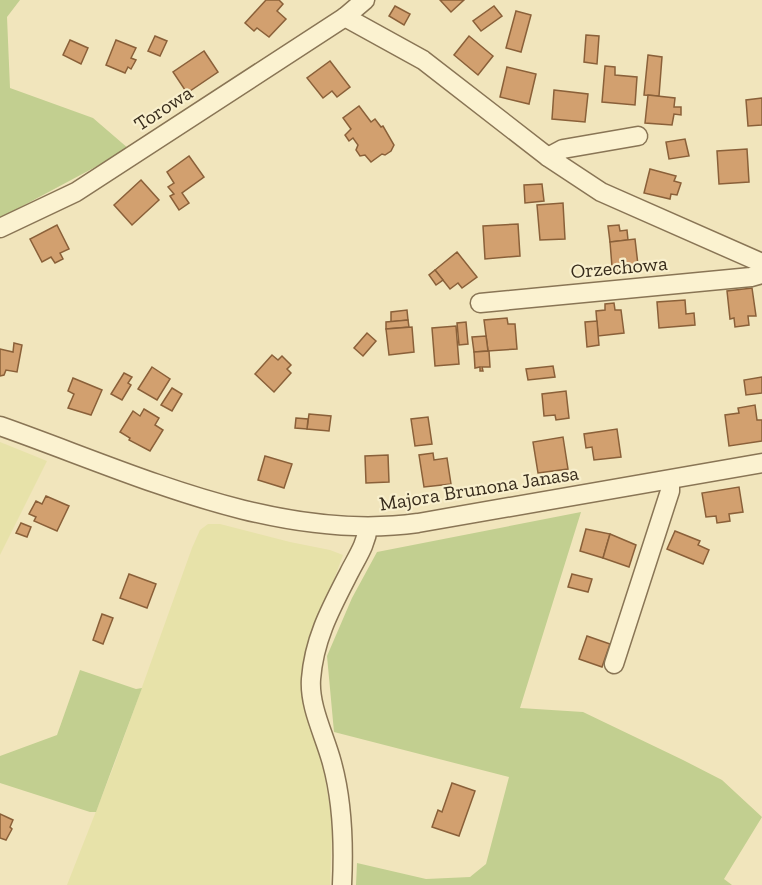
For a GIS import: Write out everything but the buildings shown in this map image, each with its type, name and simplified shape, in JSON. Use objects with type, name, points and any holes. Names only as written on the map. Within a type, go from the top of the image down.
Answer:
[{"type":"street","points":[[345,17],[365,0]]},
{"type":"street","name":"Orzechowa","points":[[345,17],[423,60],[548,157],[601,192],[762,263]]},
{"type":"street","name":"Torowa","points":[[0,228],[76,192],[345,17]]},
{"type":"street","points":[[548,157],[563,149],[638,136]]},
{"type":"street","name":"Orzechowa","points":[[480,303],[751,277],[762,274]]},
{"type":"street","name":"Majora Brunona Janasa","points":[[0,426],[216,502],[310,522],[368,527],[399,526],[439,520],[762,463]]},
{"type":"street","points":[[614,664],[670,490],[670,480]]},
{"type":"street","points":[[342,885],[344,851],[341,809],[332,763],[317,716],[311,682],[314,651],[323,624],[361,552],[367,538],[368,527]]},
{"type":"shaded area","points":[[0,442],[47,461],[0,555]]},
{"type":"shaded area","points":[[208,524],[220,524],[343,555],[304,661],[303,678],[331,814],[330,885],[67,885],[113,768],[192,548],[200,530]]},
{"type":"green space","points":[[0,0],[20,0],[7,17],[10,88],[93,118],[129,149],[0,218]]},
{"type":"green space","points":[[581,512],[520,708],[583,712],[722,780],[762,817],[724,879],[732,885],[356,885],[357,863],[426,879],[470,877],[486,864],[509,777],[334,732],[327,656],[352,598],[377,552]]},
{"type":"green space","points":[[80,670],[136,689],[142,688],[96,812],[0,783],[0,756],[57,735]]}]
